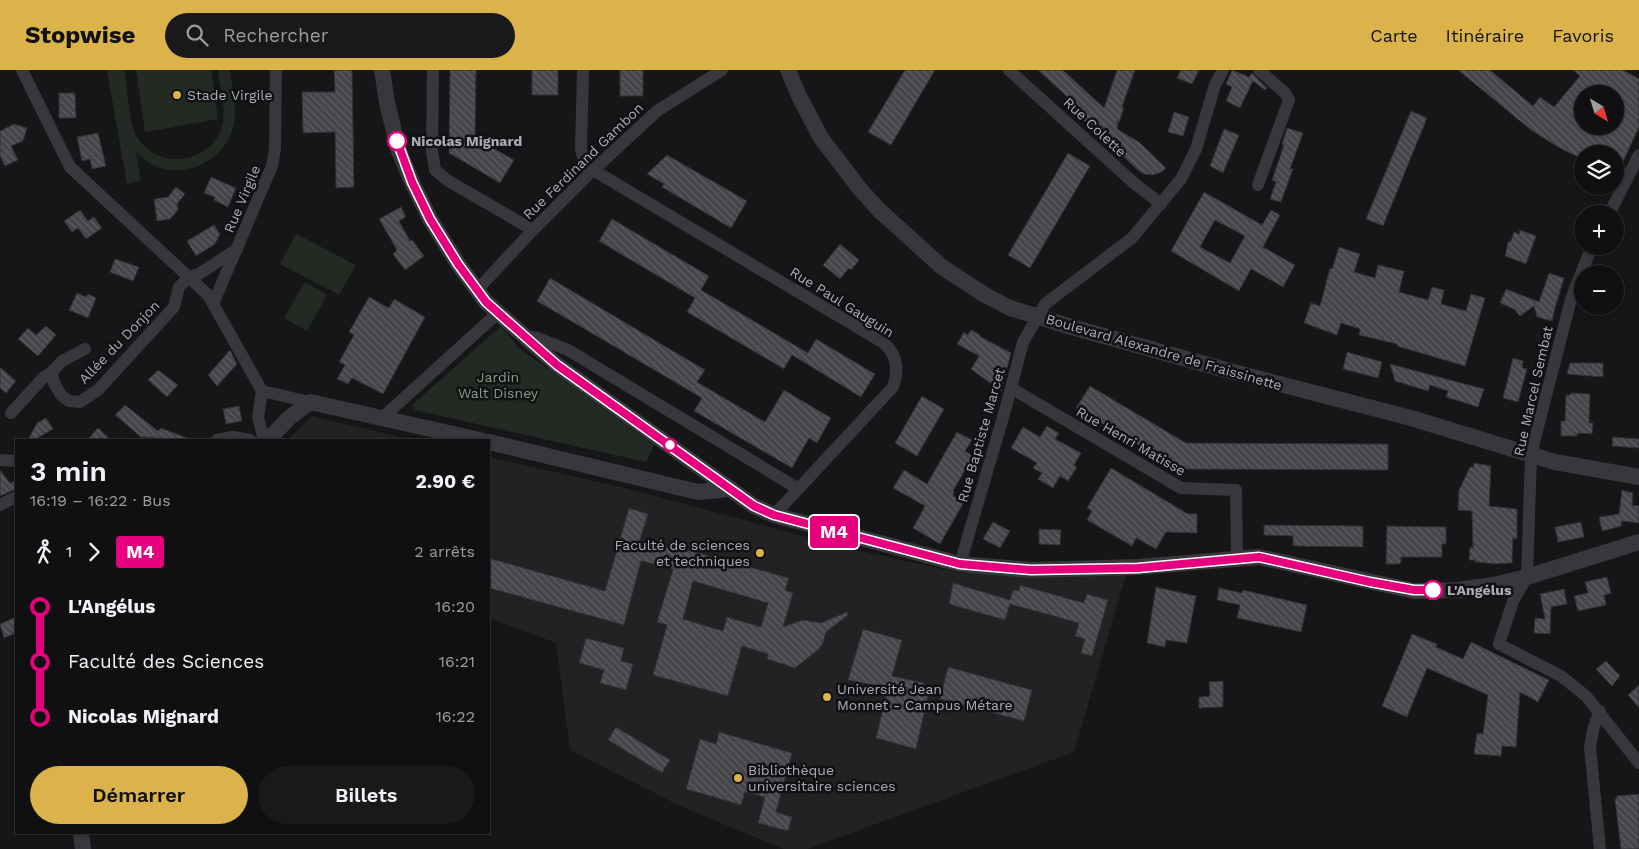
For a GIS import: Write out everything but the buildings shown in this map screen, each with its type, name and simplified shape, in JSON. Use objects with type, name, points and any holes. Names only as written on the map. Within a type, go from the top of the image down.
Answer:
[{"type":"street","name":"Rue Virgile","points":[[213,304],[272,166],[276,70]]},
{"type":"street","points":[[382,70],[387,103],[399,151],[412,182],[430,219],[458,264],[486,302],[557,365],[754,506],[774,515],[960,564],[1031,570],[1138,568],[1259,557],[1414,590],[1458,590],[1494,585],[1527,577],[1639,542]]},
{"type":"street","points":[[433,70],[432,152],[435,170],[447,180],[533,230]]},
{"type":"street","points":[[583,70],[581,150],[591,172]]},
{"type":"street","name":"Rue Ferdinand Gambon","points":[[477,290],[533,230],[656,111],[722,70]]},
{"type":"street","name":"Boulevard Alexandre de Fraissinette","points":[[788,70],[821,138],[860,189],[942,267],[985,295],[1010,308],[1217,368],[1411,418],[1531,456],[1639,478]]},
{"type":"street","name":"Rue Colette","points":[[1009,70],[1135,184],[1161,204]]},
{"type":"street","name":"Rue Baptiste Marcet","points":[[960,564],[1011,388],[1022,342],[1045,304],[1132,238],[1181,179],[1196,149],[1215,85],[1224,70]]},
{"type":"street","points":[[1258,185],[1289,100],[1285,93],[1259,70]]},
{"type":"street","points":[[25,72],[70,168],[208,294],[262,391],[258,418],[266,439]]},
{"type":"street","points":[[1613,205],[1639,155]]},
{"type":"street","name":"Rue Paul Gauguin","points":[[591,172],[884,343],[896,359],[897,370],[893,387],[797,488],[774,515]]},
{"type":"street","name":"Rue Virgile","points":[[189,277],[199,274],[237,249]]},
{"type":"street","name":"Rue Marcel Sembat","points":[[1527,577],[1531,456],[1571,299],[1588,255]]},
{"type":"street","name":"Allée du Donjon","points":[[85,349],[62,362],[52,372],[54,383],[61,395],[69,402],[80,402],[98,390],[174,307],[179,287],[189,277]]},
{"type":"street","points":[[382,418],[499,312]]},
{"type":"street","points":[[524,336],[538,338],[568,350],[797,488]]},
{"type":"street","points":[[11,413],[42,378],[52,372]]},
{"type":"street","name":"Rue Henri Matisse","points":[[1011,388],[1181,488],[1236,490],[1237,559]]},
{"type":"street","points":[[262,391],[476,439]]},
{"type":"street","points":[[267,439],[289,418],[310,402]]},
{"type":"street","points":[[222,439],[233,437],[244,439]]},
{"type":"street","points":[[490,442],[698,492],[731,489]]},
{"type":"street","points":[[0,460],[15,461]]},
{"type":"street","points":[[677,486],[711,476]]},
{"type":"street","points":[[0,505],[15,498]]},
{"type":"street","points":[[1527,577],[1513,601],[1499,644],[1561,676],[1586,696],[1600,711],[1639,762]]},
{"type":"street","points":[[1600,711],[1594,726],[1590,747],[1600,849]]},
{"type":"street","points":[[82,834],[83,849]]},
{"type":"shaded area","points":[[311,416],[409,439],[289,439]]},
{"type":"shaded area","name":"Université Jean Monnet - Campus Métare","points":[[490,457],[633,490],[839,546],[960,573],[1126,575],[1074,752],[807,849],[784,849],[680,806],[570,750],[556,643],[492,619],[490,623]]},
{"type":"green space","points":[[107,70],[125,70],[134,131],[146,148],[157,155],[170,159],[183,159],[207,149],[216,139],[222,127],[224,113],[218,70],[230,70],[235,113],[233,127],[223,148],[204,163],[193,168],[181,170],[170,170],[155,166],[136,152],[141,181],[127,184]]},
{"type":"green space","name":"Stade Virgile","points":[[136,70],[211,70],[218,119],[145,132]]},
{"type":"green space","points":[[296,234],[356,265],[339,295],[280,264]]},
{"type":"green space","points":[[305,282],[327,295],[307,331],[284,318]]},
{"type":"green space","name":"Jardin Walt Disney","points":[[501,326],[520,349],[654,445],[646,462],[415,410],[412,405]]},
{"type":"bus line","name":"M4","points":[[397,141],[399,151],[412,182],[430,219],[458,264],[486,302],[557,365],[754,506],[774,515],[960,564],[1031,570],[1138,568],[1259,557],[1370,582],[1414,590],[1433,590]]},
{"type":"place","name":"Stade Virgile","points":[[177,95]]},
{"type":"place","name":"Nicolas Mignard","points":[[397,141]]},
{"type":"place","name":"Faculté de sciences et techniques","points":[[760,553]]},
{"type":"place","name":"L'Angélus","points":[[1433,590]]},
{"type":"place","name":"Université Jean Monnet - Campus Métare","points":[[827,697]]},
{"type":"place","name":"Bibliothèque universitaire sciences","points":[[738,778]]}]
